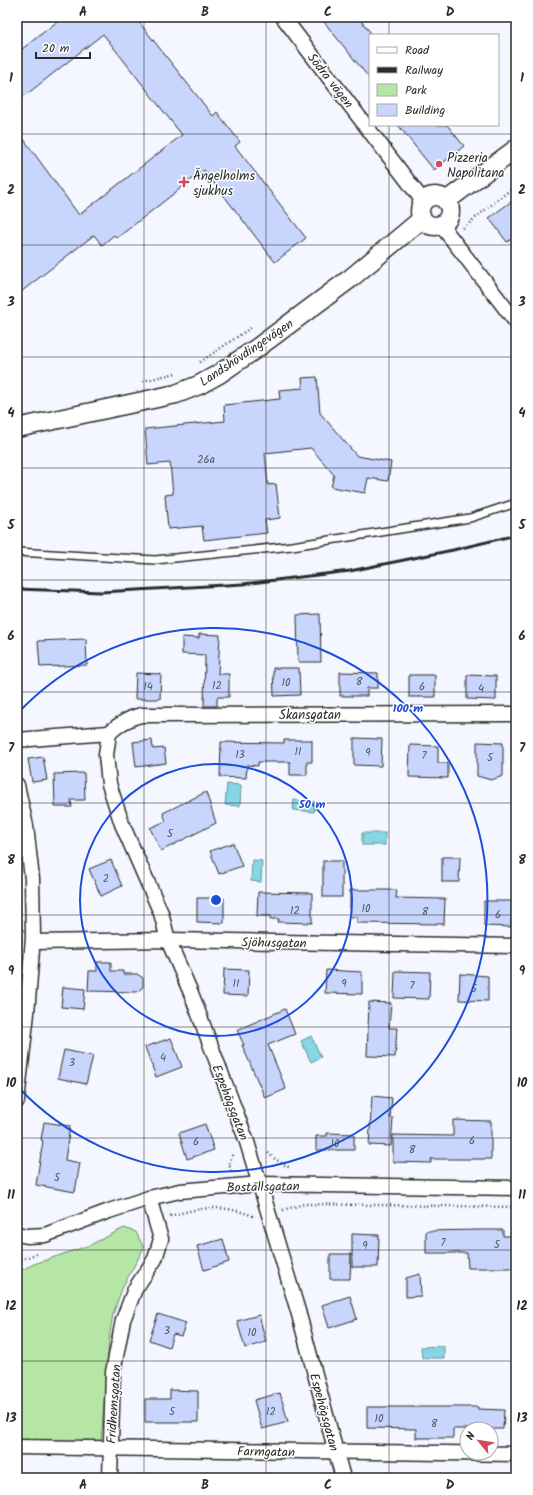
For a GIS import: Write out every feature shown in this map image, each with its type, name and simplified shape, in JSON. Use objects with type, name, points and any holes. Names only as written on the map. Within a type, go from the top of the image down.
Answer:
[{"type":"street","name":"Södra vägen","points":[[283,17],[423,201]]},
{"type":"street","points":[[446,201],[515,151]]},
{"type":"street","points":[[446,231],[450,207],[441,197],[428,197],[423,201],[420,210],[422,219],[431,226],[446,231],[516,322]]},
{"type":"street","name":"Landshövdingevägen","points":[[17,428],[176,394],[200,385],[257,348],[351,278],[422,219]]},
{"type":"street","name":"Skansgatan","points":[[109,733],[128,718],[141,715],[516,714]]},
{"type":"street","points":[[17,740],[109,733]]},
{"type":"street","name":"Espehögsgatan","points":[[109,733],[106,755],[109,784],[122,824],[161,913],[168,940],[247,1142],[298,1311],[343,1478]]},
{"type":"street","points":[[17,785],[26,826],[32,879],[33,942],[17,1101]]},
{"type":"street","name":"Sjöhusgatan","points":[[33,942],[168,940],[516,946]]},
{"type":"street","name":"Boställsgatan","points":[[17,1234],[27,1236],[46,1235],[109,1211],[149,1198],[180,1191],[260,1184],[516,1188]]},
{"type":"street","name":"Fridhemsgatan","points":[[110,1478],[113,1372],[123,1320],[135,1289],[154,1259],[161,1239],[149,1198]]},
{"type":"street","name":"Farmgatan","points":[[17,1447],[516,1454]]},
{"type":"lane","points":[[17,552],[30,554],[155,560],[307,544],[470,518],[516,503]]},
{"type":"path","points":[[446,231],[516,185]]},
{"type":"path","points":[[194,366],[258,323]]},
{"type":"path","points":[[141,381],[179,372]]},
{"type":"green space","points":[[124,1228],[136,1232],[144,1248],[123,1286],[113,1314],[109,1339],[101,1442],[17,1440],[17,1272],[34,1264],[90,1245]]},
{"type":"water","points":[[227,784],[241,785],[240,806],[225,805]]},
{"type":"water","points":[[294,800],[315,802],[314,812],[293,810]]},
{"type":"water","points":[[362,833],[385,833],[385,845],[362,845]]},
{"type":"water","points":[[252,860],[262,861],[261,882],[251,881]]},
{"type":"water","points":[[311,1036],[321,1057],[311,1062],[301,1041]]},
{"type":"water","points":[[444,1346],[444,1358],[422,1358],[421,1347]]},
{"type":"building","points":[[63,17],[135,17],[213,116],[217,112],[240,142],[235,146],[306,238],[275,262],[204,170],[117,238],[114,235],[102,245],[94,235],[17,295],[17,130],[79,215],[182,135],[103,34],[17,102],[17,53]]},
{"type":"building","points":[[320,17],[358,17],[370,32],[369,78]]},
{"type":"building","points":[[399,126],[448,126],[464,146],[434,170]]},
{"type":"building","points":[[516,198],[516,236],[507,242],[489,218]]},
{"type":"building","points":[[317,377],[320,413],[357,456],[391,462],[388,481],[368,478],[365,493],[331,487],[334,475],[311,448],[265,453],[268,485],[276,484],[280,518],[265,520],[267,533],[204,540],[202,526],[168,529],[165,495],[173,494],[170,463],[148,465],[145,429],[225,421],[224,405],[280,399],[279,390],[303,388],[302,378]]},
{"type":"building","points":[[320,614],[321,662],[298,662],[297,615]]},
{"type":"building","points":[[199,634],[220,635],[218,674],[229,674],[229,697],[217,697],[217,706],[204,706],[205,655],[182,654],[182,637],[199,638]]},
{"type":"building","points":[[86,639],[87,665],[40,667],[38,641]]},
{"type":"building","points":[[273,668],[299,668],[300,695],[274,696]]},
{"type":"building","points":[[340,672],[378,673],[378,688],[367,688],[367,696],[340,696]]},
{"type":"building","points":[[136,673],[161,674],[160,699],[135,699]]},
{"type":"building","points":[[409,675],[435,675],[435,697],[409,697]]},
{"type":"building","points":[[467,675],[496,676],[496,700],[467,699]]},
{"type":"building","points":[[354,738],[382,739],[381,766],[354,765]]},
{"type":"building","points":[[152,740],[153,749],[164,748],[166,763],[136,767],[133,742]]},
{"type":"building","points":[[284,740],[312,740],[312,762],[307,762],[307,775],[290,775],[290,762],[258,762],[258,766],[247,765],[246,778],[220,777],[221,742],[284,743]]},
{"type":"building","points":[[477,742],[503,743],[503,776],[491,780],[477,776]]},
{"type":"building","points":[[410,745],[438,746],[438,763],[448,763],[448,778],[409,777]]},
{"type":"building","points":[[43,757],[47,780],[32,782],[28,759]]},
{"type":"building","points":[[84,773],[85,800],[71,800],[72,807],[55,807],[54,774]]},
{"type":"building","points":[[206,792],[216,823],[161,851],[150,828],[166,821],[163,813]]},
{"type":"building","points":[[233,843],[242,866],[219,874],[210,851]]},
{"type":"building","points":[[442,857],[460,857],[459,882],[442,882]]},
{"type":"building","points":[[111,860],[122,886],[101,896],[89,869]]},
{"type":"building","points":[[323,861],[342,861],[342,897],[323,897]]},
{"type":"building","points":[[350,890],[397,890],[396,898],[445,899],[444,924],[357,923],[357,917],[350,917]]},
{"type":"building","points":[[258,892],[312,893],[312,923],[278,922],[279,919],[270,919],[271,916],[257,916]]},
{"type":"building","points":[[197,898],[224,898],[224,923],[197,922]]},
{"type":"building","points":[[484,901],[512,901],[511,927],[484,926]]},
{"type":"building","points":[[97,962],[111,962],[111,971],[123,971],[123,974],[137,974],[143,978],[143,987],[137,992],[88,991],[89,971],[97,971]]},
{"type":"building","points":[[224,969],[249,970],[248,996],[223,995]]},
{"type":"building","points":[[326,970],[362,972],[362,994],[325,993]]},
{"type":"building","points":[[395,971],[430,972],[429,999],[394,998]]},
{"type":"building","points":[[460,974],[488,976],[488,1001],[459,1000]]},
{"type":"building","points":[[63,987],[85,989],[83,1009],[61,1007]]},
{"type":"building","points":[[369,1002],[391,1003],[389,1028],[397,1028],[395,1057],[367,1056]]},
{"type":"building","points":[[285,1009],[295,1034],[268,1045],[286,1089],[265,1098],[237,1030]]},
{"type":"building","points":[[171,1038],[182,1067],[156,1077],[145,1047]]},
{"type":"building","points":[[64,1050],[93,1056],[86,1084],[58,1078]]},
{"type":"building","points":[[372,1096],[392,1098],[390,1118],[393,1118],[391,1146],[369,1145]]},
{"type":"building","points":[[453,1120],[491,1121],[491,1159],[431,1159],[431,1163],[393,1162],[393,1135],[453,1136]]},
{"type":"building","points":[[44,1122],[70,1126],[65,1160],[80,1163],[75,1192],[36,1185],[43,1141],[41,1140]]},
{"type":"building","points":[[205,1124],[214,1150],[187,1159],[179,1133]]},
{"type":"building","points":[[327,1133],[354,1134],[354,1150],[316,1150],[316,1136],[327,1136]]},
{"type":"building","points":[[503,1230],[503,1236],[516,1236],[516,1268],[468,1268],[467,1253],[426,1253],[426,1231]]},
{"type":"building","points":[[352,1234],[379,1235],[378,1267],[352,1267]]},
{"type":"building","points":[[223,1239],[229,1262],[204,1270],[197,1246]]},
{"type":"building","points":[[330,1254],[351,1254],[350,1279],[330,1279]]},
{"type":"building","points":[[420,1274],[421,1296],[406,1297],[406,1278]]},
{"type":"building","points":[[350,1296],[357,1319],[329,1328],[322,1305]]},
{"type":"building","points":[[158,1314],[186,1323],[181,1336],[173,1334],[169,1347],[149,1340]]},
{"type":"building","points":[[259,1315],[266,1342],[245,1348],[237,1321]]},
{"type":"building","points":[[170,1390],[198,1391],[198,1422],[145,1422],[145,1399],[170,1399]]},
{"type":"building","points":[[280,1393],[288,1422],[262,1429],[254,1400]]},
{"type":"building","points":[[367,1407],[478,1407],[478,1409],[504,1410],[503,1429],[499,1429],[499,1421],[459,1421],[459,1429],[453,1429],[453,1438],[416,1438],[416,1429],[367,1428]]},
{"type":"railway","points":[[17,589],[101,592],[243,584],[350,571],[453,550],[516,535]]},
{"type":"place","name":"Pizzeria Napolitana","points":[[439,164]]},
{"type":"place","name":"Ängelholms sjukhus","points":[[184,182]]}]
